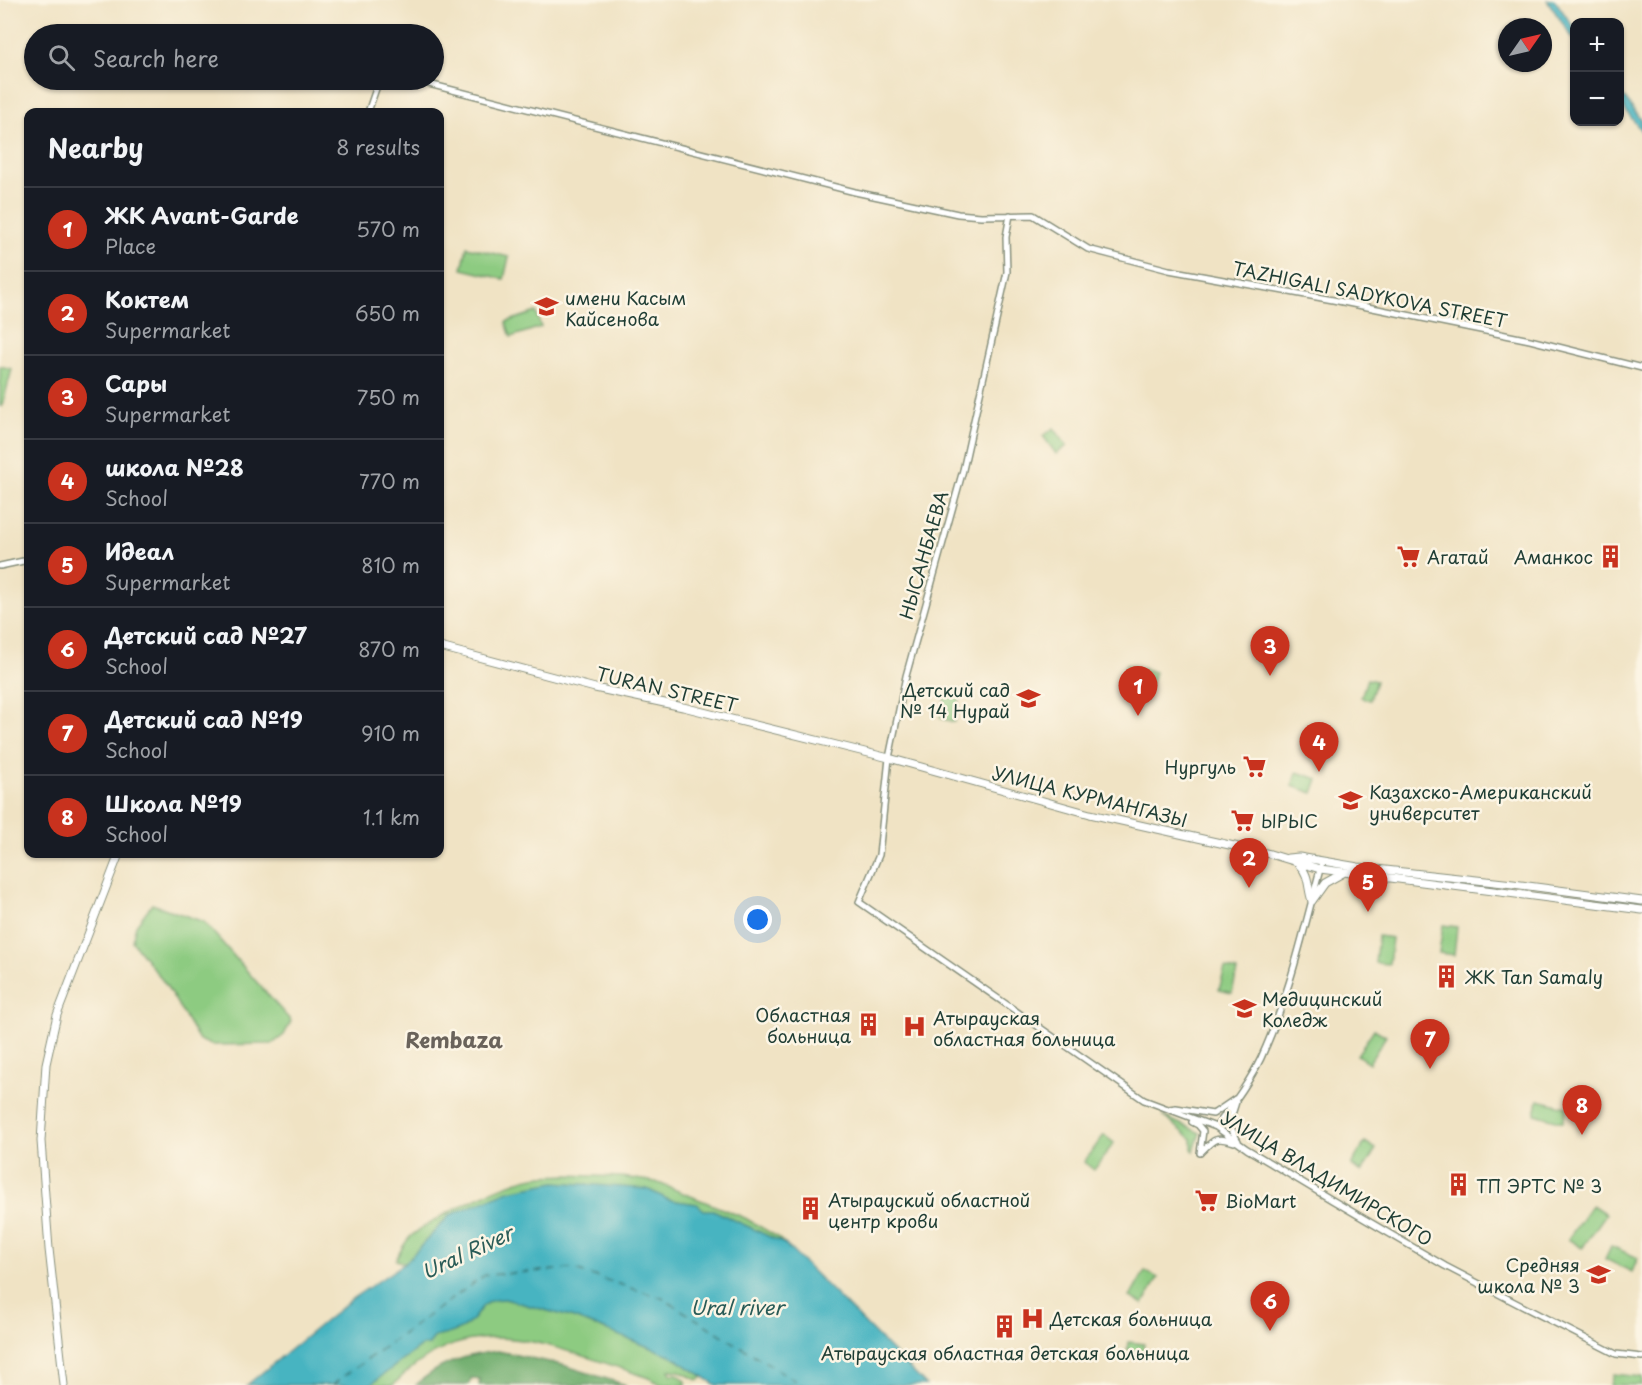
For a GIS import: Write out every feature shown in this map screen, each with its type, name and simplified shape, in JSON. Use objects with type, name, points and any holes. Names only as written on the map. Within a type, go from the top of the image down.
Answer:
[{"type":"main road","name":"TURAN STREET","points":[[444,648],[595,688],[683,707],[889,758]]},
{"type":"main road","name":"УЛИЦА КУРМАНГАЗЫ","points":[[889,758],[1090,814],[1285,858],[1297,864],[1642,902]]},
{"type":"main road","name":"УЛИЦА КУРМАНГАЗЫ","points":[[1285,858],[1299,857],[1321,866],[1346,872],[1642,910]]},
{"type":"main road","points":[[64,1385],[49,1249],[41,1141],[46,1064],[57,1015],[117,858]]},
{"type":"main road","points":[[1297,864],[1308,876],[1312,901]]},
{"type":"main road","points":[[1312,901],[1329,879],[1346,872]]},
{"type":"street","name":"TAZHIGALI SADYKOVA STREET","points":[[444,88],[855,192],[958,214],[981,216],[1033,214],[1092,250],[1169,270],[1530,340],[1642,368]]},
{"type":"street","points":[[370,108],[376,90]]},
{"type":"street","name":"НЫСАНБАЕВА","points":[[859,902],[879,855],[889,758],[906,676],[963,470],[998,315],[1007,272],[1006,237],[1010,215]]},
{"type":"street","points":[[0,566],[24,561]]},
{"type":"street","points":[[1216,1127],[1260,1060],[1275,1025],[1288,988],[1321,866]]},
{"type":"street","name":"УЛИЦА ВЛАДИМИРСКОГО","points":[[859,902],[1144,1100],[1216,1127],[1240,1144],[1445,1266],[1616,1354],[1642,1357]]},
{"type":"street","points":[[1167,1110],[1176,1108],[1213,1114],[1237,1098]]},
{"type":"street","points":[[1237,1098],[1229,1121],[1240,1144]]},
{"type":"street","points":[[1167,1110],[1173,1115],[1198,1125],[1203,1131],[1200,1153],[1214,1139],[1222,1138],[1240,1144]]},
{"type":"green space","points":[[467,247],[509,257],[504,279],[462,269]]},
{"type":"green space","points":[[536,312],[541,327],[511,337],[506,322]]},
{"type":"green space","points":[[0,366],[12,369],[2,407],[0,406]]},
{"type":"green space","points":[[1054,428],[1067,446],[1056,454],[1043,436]]},
{"type":"green space","points":[[1126,664],[1155,672],[1151,686],[1122,677]]},
{"type":"green space","points":[[1367,679],[1376,681],[1370,700],[1361,697]]},
{"type":"green space","points":[[947,689],[961,693],[954,722],[940,718]]},
{"type":"green space","points":[[1297,772],[1318,779],[1313,793],[1292,786]]},
{"type":"green space","points":[[152,904],[204,922],[291,1021],[284,1035],[272,1044],[211,1045],[199,1040],[166,985],[132,941],[136,925]]},
{"type":"green space","points":[[1443,925],[1457,927],[1454,955],[1439,953]]},
{"type":"green space","points":[[1378,936],[1392,938],[1389,964],[1375,963]]},
{"type":"green space","points":[[1225,968],[1237,971],[1232,993],[1219,990]]},
{"type":"green space","points":[[1374,1029],[1386,1036],[1369,1063],[1357,1055]]},
{"type":"green space","points":[[1538,1100],[1567,1107],[1563,1122],[1535,1114]]},
{"type":"green space","points":[[1163,1116],[1200,1133],[1194,1151],[1192,1139]]},
{"type":"green space","points":[[1104,1135],[1114,1143],[1094,1170],[1084,1162]]},
{"type":"green space","points":[[1365,1142],[1376,1149],[1362,1172],[1351,1165]]},
{"type":"green space","points":[[538,1176],[622,1177],[656,1182],[745,1218],[776,1236],[785,1244],[713,1210],[704,1210],[696,1204],[669,1200],[647,1189],[450,1215],[405,1263],[396,1260],[402,1247],[411,1236],[436,1219],[470,1201],[521,1180]]},
{"type":"green space","points":[[1592,1205],[1606,1214],[1582,1248],[1568,1239]]},
{"type":"green space","points":[[1611,1246],[1638,1258],[1632,1272],[1605,1259]]},
{"type":"green space","points":[[1145,1271],[1158,1278],[1143,1304],[1130,1297]]},
{"type":"green space","points":[[494,1299],[505,1299],[574,1318],[670,1355],[704,1377],[697,1380],[679,1371],[669,1370],[671,1374],[677,1374],[686,1381],[686,1385],[663,1385],[646,1377],[559,1348],[502,1338],[474,1340],[447,1347],[420,1362],[393,1385],[370,1385],[421,1346],[429,1345],[434,1337],[455,1332],[466,1326],[481,1308]]},
{"type":"green space","points":[[1128,1342],[1144,1344],[1142,1356],[1127,1349]]},
{"type":"green space","points":[[498,1351],[563,1365],[626,1385],[479,1385],[480,1379],[471,1378],[470,1384],[466,1385],[416,1385],[434,1371],[454,1361]]},
{"type":"green space","points":[[1613,1374],[1642,1377],[1642,1385],[1610,1385]]},
{"type":"water","points":[[1547,0],[1555,0],[1570,22],[1570,34]]},
{"type":"water","points":[[1624,97],[1642,121],[1642,132],[1624,108]]},
{"type":"water","name":"Ural river","points":[[555,1182],[647,1189],[669,1200],[697,1204],[704,1210],[713,1210],[785,1244],[926,1385],[716,1385],[670,1355],[574,1318],[505,1299],[485,1304],[467,1325],[456,1331],[434,1337],[429,1345],[421,1346],[370,1385],[247,1385],[353,1298],[405,1263],[450,1215],[509,1191]]},
{"type":"ferry route","points":[[333,1385],[485,1275],[572,1269],[662,1298],[793,1379],[798,1385]]},
{"type":"place","name":"имени Касым Кайсенова","points":[[547,307]]},
{"type":"place","name":"Агатай","points":[[1409,556]]},
{"type":"place","name":"Аманкос","points":[[1611,556]]},
{"type":"place","name":"Сары","points":[[1270,676]]},
{"type":"place","name":"Детский сад № 14 Нурай","points":[[1028,699]]},
{"type":"place","name":"ЖК Avant-Garde","points":[[1138,716]]},
{"type":"place","name":"Нургуль","points":[[1254,766]]},
{"type":"place","name":"школа №28","points":[[1319,772]]},
{"type":"place","name":"Казахско-Американский университет","points":[[1351,801]]},
{"type":"place","name":"ЫРЫС","points":[[1243,820]]},
{"type":"place","name":"Коктем","points":[[1249,888]]},
{"type":"place","name":"Идеал","points":[[1368,912]]},
{"type":"place","name":"ЖК Tan Samaly","points":[[1447,976]]},
{"type":"place","name":"Медицинский Коледж","points":[[1244,1008]]},
{"type":"place","name":"Областная больница","points":[[869,1024]]},
{"type":"place","name":"Атырауская областная больница","points":[[915,1027]]},
{"type":"place","name":"Детский сад №19","points":[[1430,1069]]},
{"type":"place","name":"Школа №19","points":[[1582,1135]]},
{"type":"place","name":"ТП ЭРТС № 3","points":[[1458,1185]]},
{"type":"place","name":"BioMart","points":[[1207,1200]]},
{"type":"place","name":"Атырауский областной центр крови","points":[[810,1209]]},
{"type":"place","name":"Средняя школа № 3","points":[[1598,1274]]},
{"type":"place","name":"Детская больница","points":[[1032,1318]]},
{"type":"place","name":"Атырауская областная детская больница","points":[[1005,1326]]},
{"type":"place","name":"Детский сад №27","points":[[1270,1331]]},
{"type":"district","name":"Rembaza","points":[[454,1039]]},
{"type":"water label","name":"Ural River","points":[[467,1252]]}]
